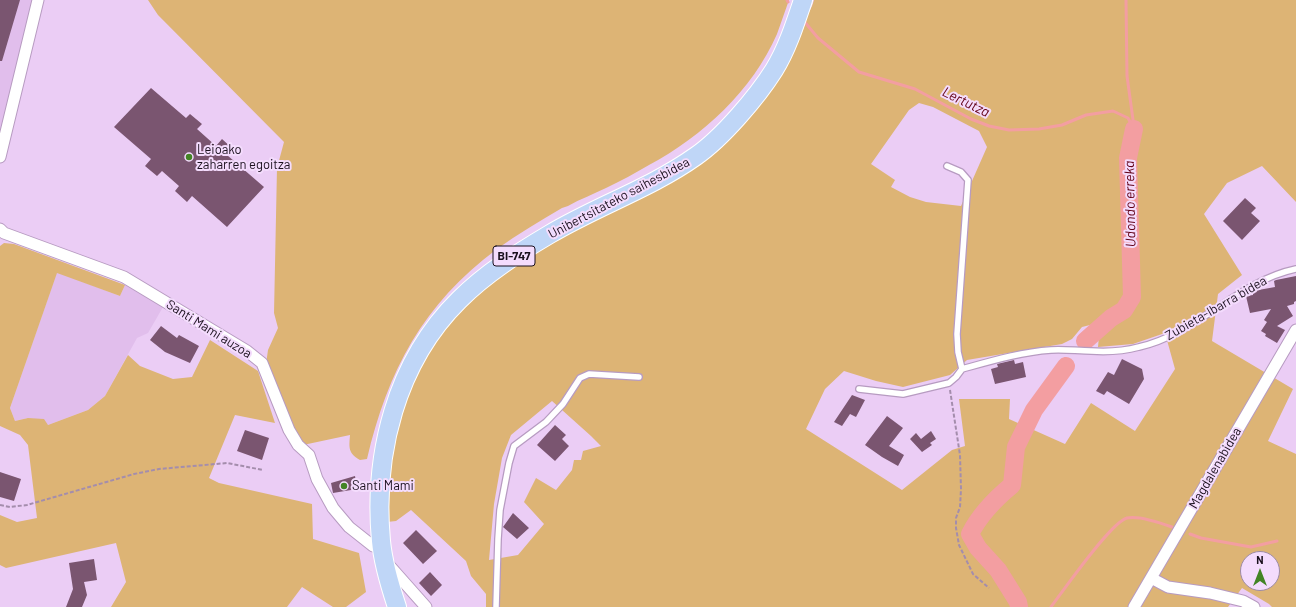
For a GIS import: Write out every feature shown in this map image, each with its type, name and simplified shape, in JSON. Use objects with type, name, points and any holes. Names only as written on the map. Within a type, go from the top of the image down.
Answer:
[{"type":"main road","name":"Unibertsitateko saihesbidea","points":[[397,607],[379,553],[371,515],[371,478],[383,414],[396,380],[409,354],[425,328],[457,290],[493,260],[561,219],[658,170],[698,144],[726,117],[745,95],[765,67],[778,44],[795,0]]},
{"type":"main road","name":"Unibertsitateko saihesbidea","points":[[388,607],[379,576],[379,553],[381,542],[380,481],[383,454],[390,423],[408,374],[422,348],[436,327],[458,301],[473,287],[484,277],[510,259],[552,233],[662,176],[696,156],[723,132],[751,101],[774,70],[792,33],[803,0]]},
{"type":"street","points":[[0,157],[38,0]]},
{"type":"street","name":"Santi Mami auzoa","points":[[0,229],[4,233],[124,277],[247,351],[262,363],[290,430],[298,445],[309,455],[317,479],[333,508],[350,527],[379,553],[426,607]]},
{"type":"street","name":"Magdalenabidea","points":[[1134,607],[1296,330]]},
{"type":"street","points":[[1151,578],[1168,587],[1210,593],[1243,601],[1254,607]]},
{"type":"lane","points":[[859,389],[903,394],[949,383],[962,369],[958,352],[957,334],[968,180],[961,172],[947,166]]},
{"type":"lane","name":"Zubieta-Ibarra bidea","points":[[962,369],[1002,358],[1052,350],[1093,351],[1139,347],[1181,331],[1252,287],[1265,280],[1296,269]]},
{"type":"lane","points":[[496,607],[500,510],[509,463],[514,446],[546,422],[562,404],[580,378],[589,374],[639,377]]},
{"type":"path","points":[[949,383],[960,469],[960,507],[956,518],[959,545],[973,574],[989,588]]},
{"type":"path","points":[[0,505],[10,507],[27,505],[134,474],[159,469],[227,463],[263,470]]},
{"type":"shaded area","points":[[0,0],[35,0],[0,144]]},
{"type":"shaded area","points":[[148,0],[789,0],[777,34],[767,55],[740,93],[707,126],[669,153],[649,165],[612,185],[562,208],[521,233],[497,249],[471,270],[448,292],[412,341],[386,396],[367,459],[360,460],[353,455],[350,450],[350,435],[303,445],[297,437],[266,364],[268,350],[278,328],[274,313],[277,168],[284,142],[158,15]]},
{"type":"shaded area","points":[[814,0],[1296,0],[1296,202],[1262,166],[1227,183],[1204,214],[1242,275],[1218,294],[1212,341],[1293,389],[1268,441],[1296,454],[1296,607],[1272,607],[1247,591],[1280,591],[1280,551],[1240,551],[1240,591],[1228,607],[486,607],[486,594],[471,576],[466,561],[411,510],[396,521],[387,522],[390,464],[404,404],[419,371],[438,337],[483,284],[557,239],[658,188],[693,168],[720,149],[757,109],[770,91]],"holes":[[[919,103],[933,107],[979,131],[987,147],[961,206],[926,202],[910,197],[891,187],[895,180],[871,164],[909,110]],[[1094,324],[1099,336],[1098,347],[1133,344],[1165,333],[1175,369],[1135,431],[1091,403],[1065,444],[1009,419],[1010,399],[959,399],[965,446],[952,450],[902,490],[806,429],[825,389],[844,371],[876,381],[903,387],[950,375],[967,360],[1062,344],[1072,339],[1082,327]],[[552,401],[601,446],[583,451],[581,460],[574,460],[572,470],[556,490],[536,478],[524,502],[544,524],[518,555],[489,560],[494,504],[502,458],[511,435]]]},
{"type":"shaded area","points":[[4,243],[14,244],[125,285],[120,296],[57,273],[10,408],[15,421],[28,418],[44,419],[48,425],[88,410],[105,396],[128,355],[140,366],[173,379],[192,377],[210,340],[258,371],[275,423],[235,415],[209,478],[219,483],[312,504],[313,539],[359,553],[366,592],[346,607],[333,607],[302,587],[287,607],[111,607],[126,582],[116,543],[6,568],[0,565],[0,515],[17,522],[37,518],[28,445],[20,435],[0,426],[0,246]]},
{"type":"shaded area","points":[[57,272],[120,296],[125,285],[163,307],[148,333],[137,338],[105,396],[88,410],[48,425],[28,418],[15,421],[10,408]]},
{"type":"building","points":[[0,0],[20,0],[2,61],[0,61]]},
{"type":"building","name":"Leioako zaharren egoitza","points":[[151,88],[186,118],[190,114],[202,124],[197,129],[216,146],[222,139],[233,149],[227,155],[264,187],[227,227],[192,196],[187,202],[175,191],[179,186],[162,171],[157,176],[145,166],[151,159],[114,127]]},
{"type":"building","points":[[1245,198],[1256,208],[1251,213],[1260,221],[1242,240],[1223,221]]},
{"type":"building","points":[[1296,276],[1296,301],[1294,304],[1287,306],[1293,316],[1277,326],[1285,330],[1277,343],[1265,336],[1266,334],[1261,331],[1267,322],[1264,320],[1271,309],[1250,313],[1246,296],[1253,295],[1253,291],[1275,287],[1274,281],[1276,280]]},
{"type":"building","points":[[161,326],[177,338],[179,335],[199,346],[190,363],[165,352],[150,340]]},
{"type":"building","points":[[1122,359],[1142,369],[1144,379],[1129,404],[1107,391],[1104,395],[1096,391],[1108,372],[1114,375]]},
{"type":"building","points":[[1014,360],[1015,364],[1023,362],[1026,377],[995,384],[991,369],[998,367],[997,364]]},
{"type":"building","points":[[852,395],[865,400],[856,417],[850,414],[842,426],[834,422]]},
{"type":"building","points":[[887,416],[903,428],[889,446],[904,455],[898,466],[865,445]]},
{"type":"building","points":[[555,425],[566,435],[562,439],[569,446],[555,461],[537,445]]},
{"type":"building","points":[[245,430],[269,438],[262,460],[237,451]]},
{"type":"building","points":[[931,431],[936,439],[930,443],[932,445],[922,452],[910,439],[916,433],[921,439]]},
{"type":"building","points":[[0,472],[21,479],[14,501],[0,497]]},
{"type":"building","name":"Santi Mami","points":[[355,476],[357,489],[333,493],[331,483]]},
{"type":"building","points":[[513,513],[529,528],[517,539],[503,527]]},
{"type":"building","points":[[416,530],[437,551],[423,564],[403,543]]},
{"type":"building","points":[[94,559],[97,580],[84,582],[87,595],[82,607],[66,607],[73,589],[69,563]]},
{"type":"building","points":[[430,572],[442,585],[431,596],[419,583]]},
{"type":"waterway","name":"Udondo erreka","points":[[1126,0],[1127,76],[1134,127]]},
{"type":"waterway","name":"Lertutza","points":[[803,20],[818,38],[859,72],[915,89],[971,119],[989,126],[1009,130],[1039,129],[1062,125],[1086,115],[1113,111],[1128,118],[1134,129]]},
{"type":"waterway","name":"Udondo erreka","points":[[1085,341],[1111,318],[1124,310],[1132,297],[1128,158],[1134,129]]},
{"type":"waterway","name":"Udondo erreka","points":[[1019,607],[1018,602],[998,570],[978,548],[970,534],[988,507],[1012,485],[1016,447],[1034,410],[1066,366]]},
{"type":"waterway","points":[[1051,607],[1099,544],[1120,522],[1132,517],[1150,520],[1172,527]]},
{"type":"waterway","points":[[1190,534],[1201,538],[1251,547],[1277,541]]},
{"type":"place","name":"Leioako zaharren egoitza","points":[[189,157]]},
{"type":"place","name":"Santi Mami","points":[[344,486]]}]
